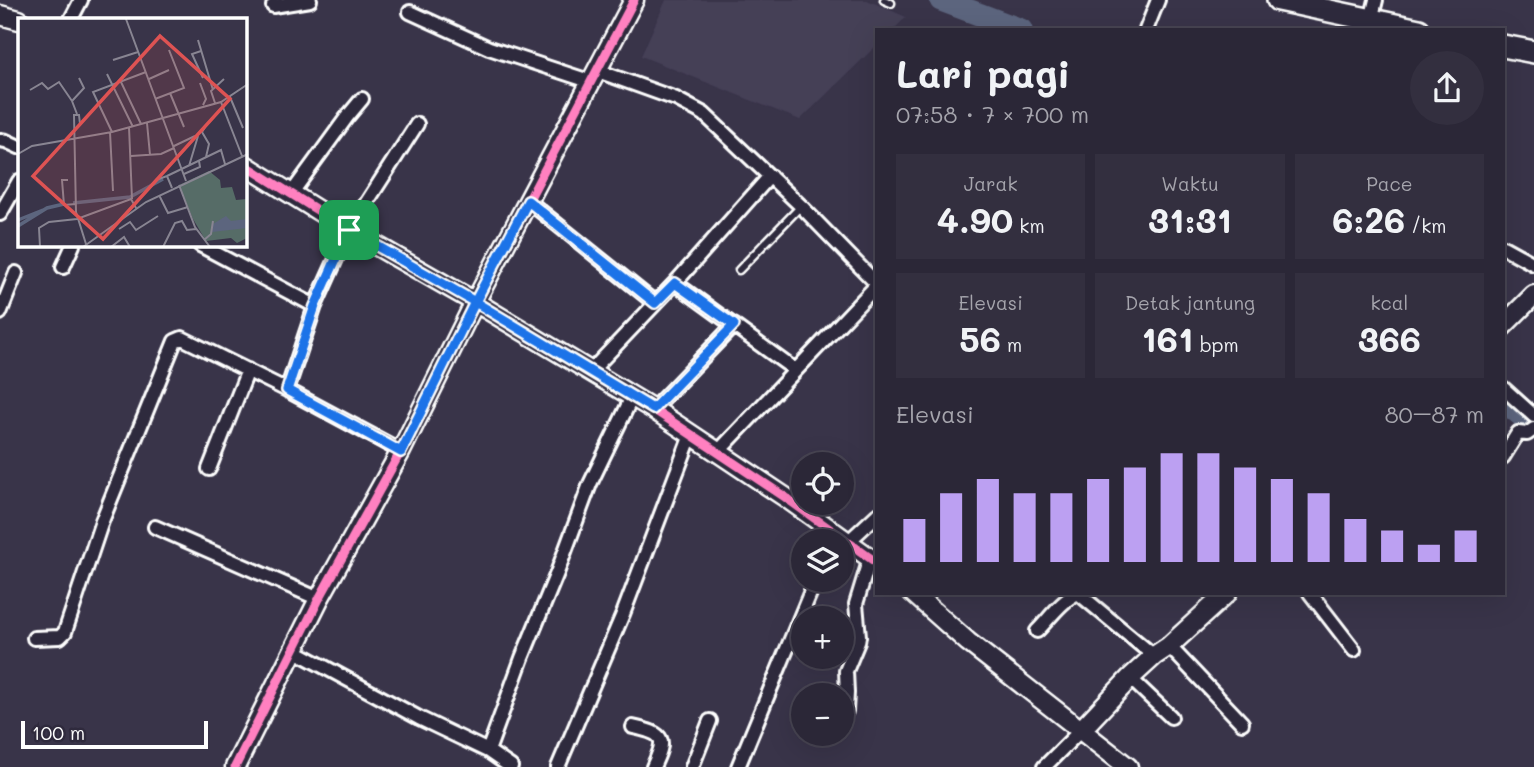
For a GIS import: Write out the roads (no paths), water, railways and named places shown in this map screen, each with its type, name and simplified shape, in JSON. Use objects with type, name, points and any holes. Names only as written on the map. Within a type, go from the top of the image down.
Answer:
[{"type":"highway","points":[[1278,0],[1374,10],[1414,28]]},
{"type":"highway","points":[[1505,46],[1534,52]]},
{"type":"street","points":[[72,18],[81,0]]},
{"type":"street","points":[[273,6],[310,0]]},
{"type":"street","points":[[235,767],[319,599],[401,452],[475,302],[634,0]]},
{"type":"street","points":[[1147,28],[1158,0]]},
{"type":"street","points":[[410,12],[489,48],[676,99],[704,114],[801,206],[875,283]]},
{"type":"street","points":[[0,15],[18,20]]},
{"type":"street","points":[[291,194],[362,99]]},
{"type":"street","points":[[287,390],[315,306],[349,230],[417,124]]},
{"type":"street","points":[[0,141],[18,147]]},
{"type":"street","points":[[247,166],[349,230],[653,409],[827,529]]},
{"type":"street","points":[[591,371],[675,283],[770,176]]},
{"type":"street","points":[[0,214],[18,183]]},
{"type":"street","points":[[528,201],[655,303]]},
{"type":"street","points":[[63,267],[72,247]]},
{"type":"street","points":[[204,247],[315,306]]},
{"type":"street","points":[[1505,248],[1534,264]]},
{"type":"street","points":[[0,313],[16,273]]},
{"type":"street","points":[[675,283],[795,370]]},
{"type":"street","points":[[717,453],[875,287]]},
{"type":"street","points":[[1505,324],[1534,295]]},
{"type":"street","points":[[653,409],[734,325]]},
{"type":"street","points":[[34,638],[60,638],[65,632],[102,521],[175,341],[182,338],[248,370],[401,452]]},
{"type":"street","points":[[209,469],[248,370]]},
{"type":"street","points":[[1505,390],[1534,416]]},
{"type":"street","points":[[488,751],[590,484],[632,397]]},
{"type":"street","points":[[1505,454],[1518,433],[1527,434],[1533,430]]},
{"type":"street","points":[[558,767],[622,614],[691,435]]},
{"type":"street","points":[[854,529],[875,516]]},
{"type":"street","points":[[155,527],[319,599]]},
{"type":"street","points":[[846,683],[846,671],[859,636],[856,604],[873,560],[854,547]]},
{"type":"street","points":[[738,767],[811,592]]},
{"type":"street","points":[[915,595],[968,642],[1128,767]]},
{"type":"street","points":[[1037,631],[1073,595]]},
{"type":"street","points":[[1081,595],[1161,651],[1241,723]]},
{"type":"street","points":[[1044,767],[1130,678],[1225,595]]},
{"type":"street","points":[[1312,595],[1354,650]]},
{"type":"street","points":[[293,650],[419,718],[488,751],[511,767]]},
{"type":"street","points":[[1130,678],[1171,717]]},
{"type":"street","points":[[692,767],[710,720]]},
{"type":"street","points":[[633,727],[649,730],[662,742],[653,767]]},
{"type":"lane","points":[[739,270],[801,206]]},
{"type":"waterway","points":[[941,0],[1016,28]]},
{"type":"waterway","points":[[1505,402],[1534,426]]}]
